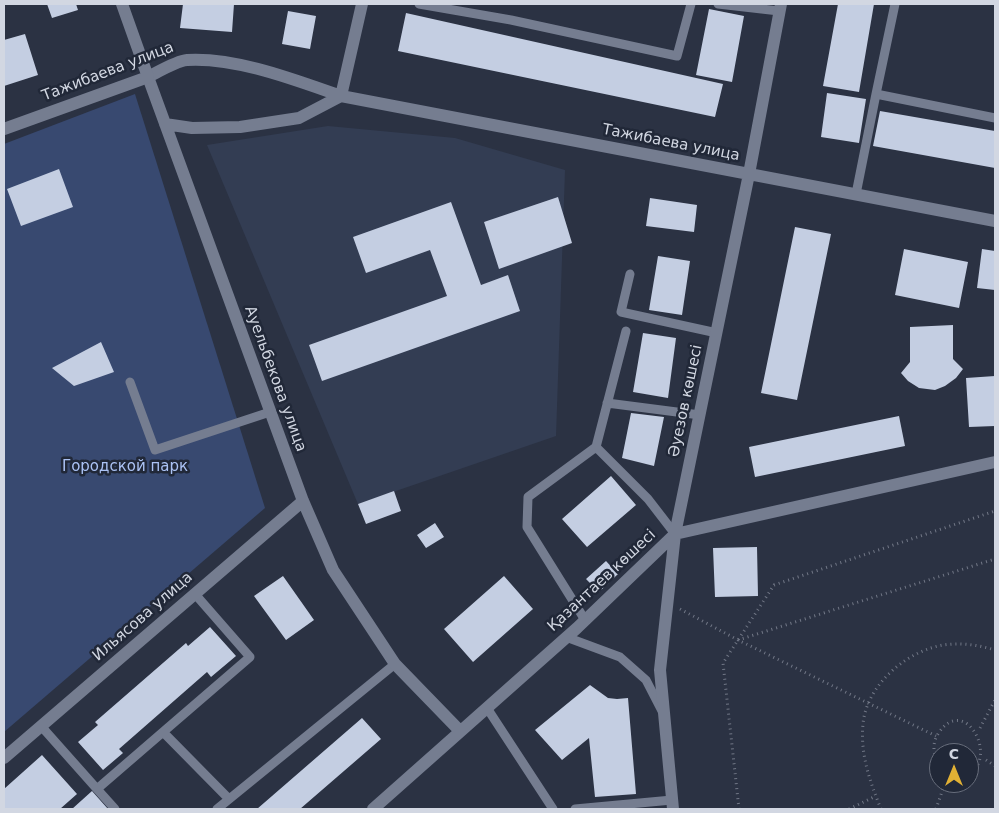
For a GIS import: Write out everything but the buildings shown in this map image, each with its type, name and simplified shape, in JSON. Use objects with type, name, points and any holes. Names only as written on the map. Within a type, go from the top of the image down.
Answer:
[{"type":"street","name":"Ауельбекова улица","points":[[122,4],[303,501],[333,570],[394,664],[460,731]]},
{"type":"street","points":[[166,124],[192,128],[240,127],[299,118],[341,96],[362,4]]},
{"type":"street","name":"Әуезов көшесі","points":[[673,805],[660,670],[675,534],[749,174],[780,7]]},
{"type":"street","name":"Тажибаева улица","points":[[4,129],[148,77],[185,60],[227,62],[291,78],[341,96],[995,221]]},
{"type":"street","name":"Қазантаев көшесі","points":[[373,809],[566,638],[675,534],[995,462]]},
{"type":"street","name":"Ильясова улица","points":[[4,758],[303,501]]},
{"type":"lane","points":[[419,4],[511,20],[677,56],[691,4]]},
{"type":"lane","points":[[718,4],[780,7]]},
{"type":"lane","points":[[856,194],[895,4]]},
{"type":"lane","points":[[876,94],[995,118]]},
{"type":"lane","points":[[630,274],[621,312],[717,333]]},
{"type":"lane","points":[[585,620],[527,527],[528,497],[596,447],[626,331]]},
{"type":"lane","points":[[130,382],[155,450],[270,412]]},
{"type":"lane","points":[[607,403],[700,415]]},
{"type":"lane","points":[[596,447],[648,499],[675,534]]},
{"type":"lane","points":[[97,789],[250,657],[195,594]]},
{"type":"lane","points":[[566,638],[620,657],[646,680],[664,715]]},
{"type":"lane","points":[[217,809],[394,664]]},
{"type":"lane","points":[[487,708],[553,809]]},
{"type":"lane","points":[[41,726],[114,809]]},
{"type":"lane","points":[[163,732],[229,799]]},
{"type":"lane","points":[[575,809],[673,805]]},
{"type":"path","points":[[739,809],[723,663],[774,585],[995,511]]},
{"type":"path","points":[[738,640],[995,559]]},
{"type":"path","points":[[668,602],[738,640],[936,736]]},
{"type":"path","points":[[881,809],[862,750],[863,723],[867,703],[886,676],[908,659],[931,648],[954,644],[978,644],[995,650]]},
{"type":"path","points":[[980,728],[995,700]]},
{"type":"path","points":[[934,743],[936,736],[948,724],[956,721],[973,724],[980,728],[985,735]]},
{"type":"path","points":[[979,768],[986,760],[988,752]]},
{"type":"path","points":[[986,760],[995,766]]},
{"type":"path","points":[[936,809],[942,793]]},
{"type":"path","points":[[849,809],[876,796]]},
{"type":"shaded area","points":[[328,126],[455,138],[565,170],[556,436],[358,504],[207,145]]},
{"type":"green space","name":"Городской парк","points":[[135,94],[265,508],[4,732],[4,144]]}]
